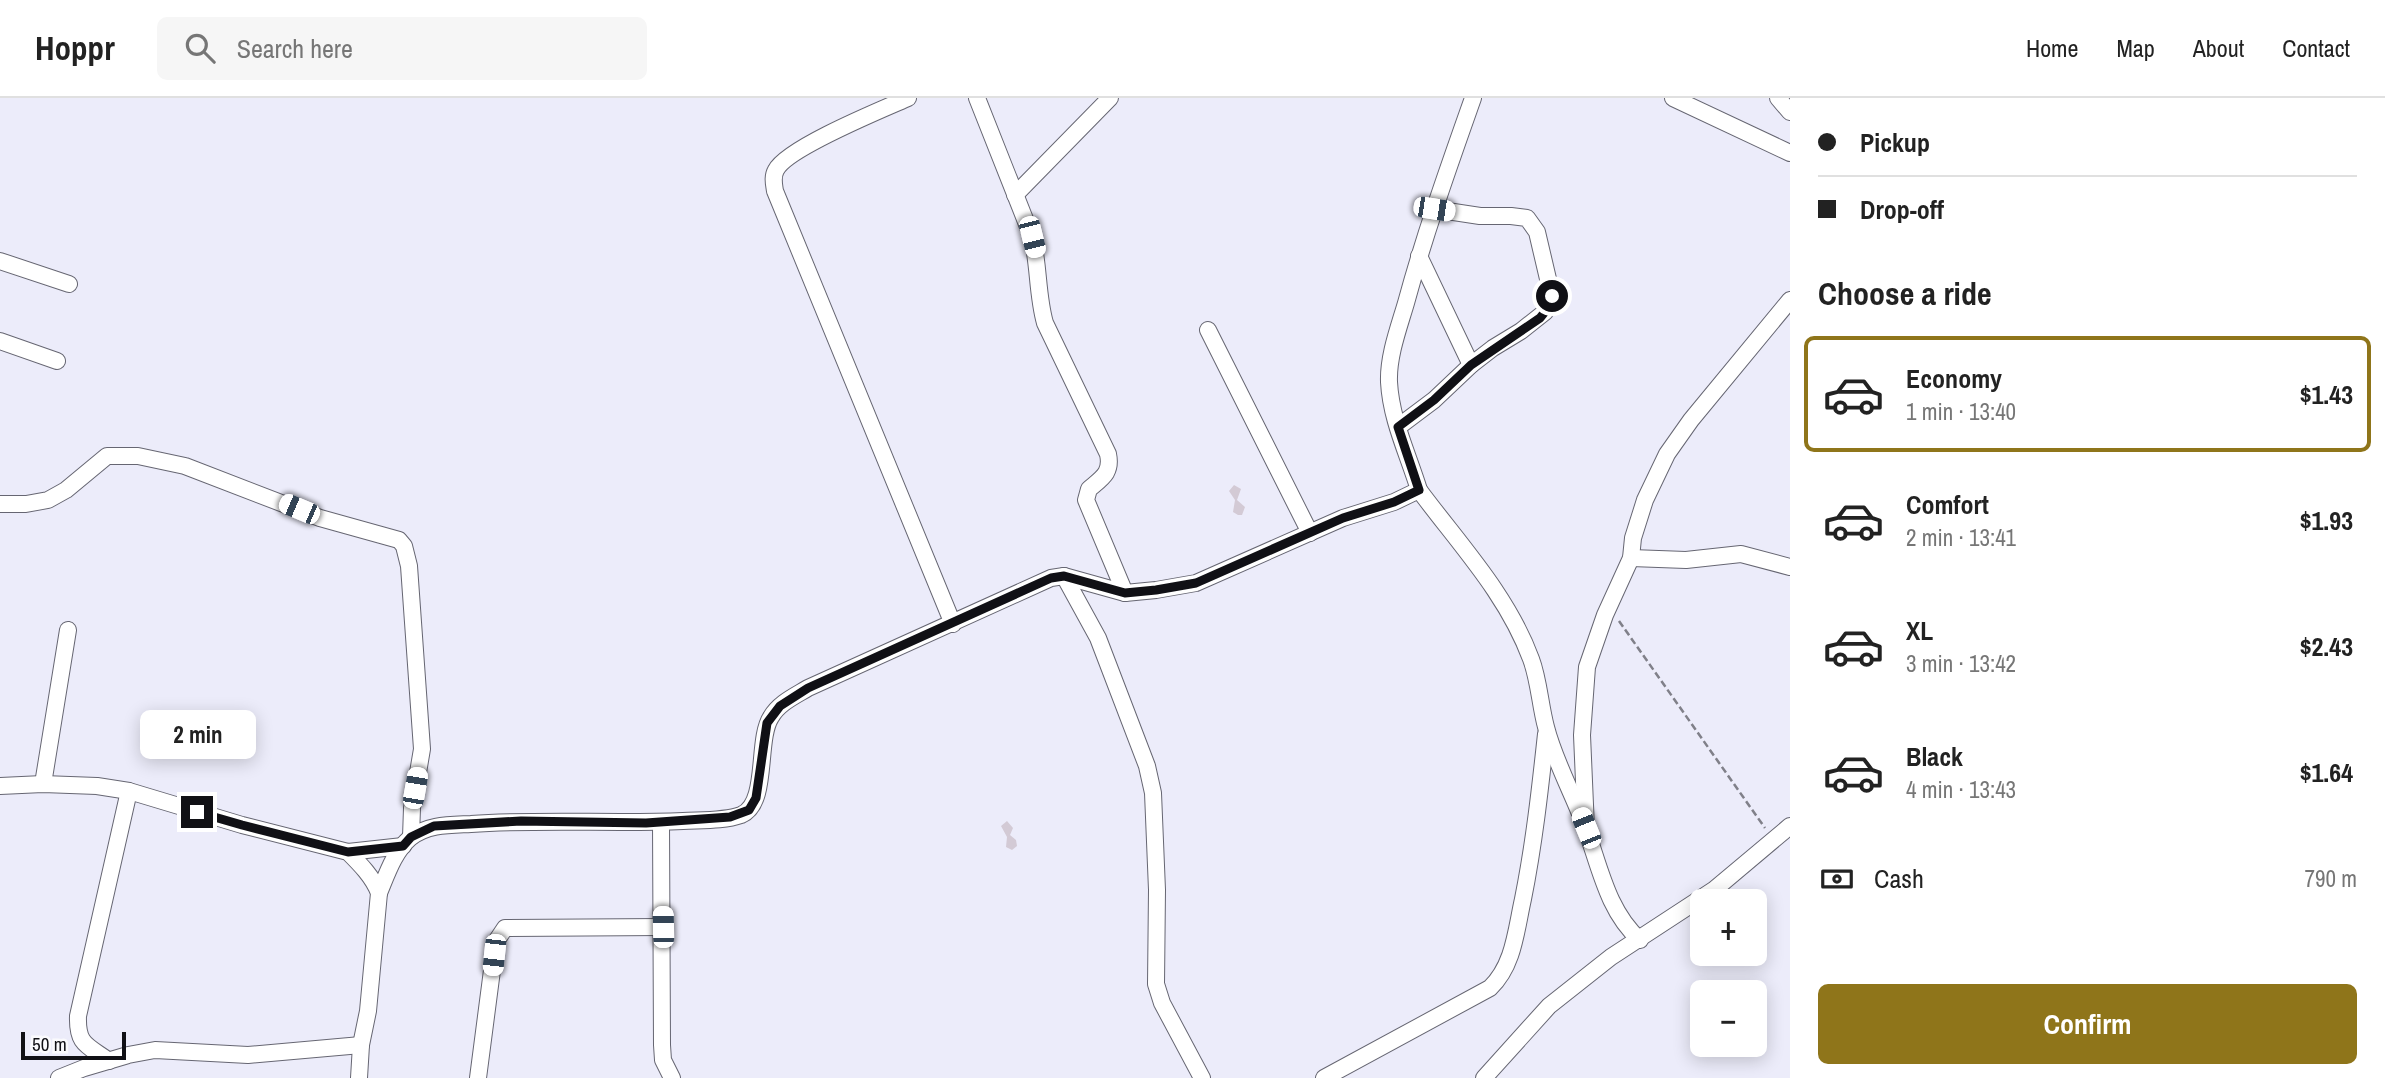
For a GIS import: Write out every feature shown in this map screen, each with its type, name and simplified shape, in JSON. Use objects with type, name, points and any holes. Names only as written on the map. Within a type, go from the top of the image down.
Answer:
[{"type":"street","points":[[908,98],[843,126],[783,161],[774,173],[773,180],[775,191],[953,624]]},
{"type":"street","points":[[977,98],[1032,237],[1045,323],[1108,454],[1109,470],[1104,478],[1088,489],[1086,500],[1125,593]]},
{"type":"street","points":[[1015,195],[1111,98]]},
{"type":"street","points":[[1472,98],[1419,256],[1396,338],[1389,377],[1390,395],[1419,490],[1477,563],[1514,622],[1531,660],[1546,730],[1586,828],[1608,893],[1630,932],[1640,940]]},
{"type":"street","points":[[1673,98],[1790,153]]},
{"type":"street","points":[[1779,98],[1790,113]]},
{"type":"street","points":[[1398,427],[1434,400],[1471,365],[1540,318],[1548,308],[1552,296],[1537,232],[1531,221],[1524,216],[1480,216],[1434,209]]},
{"type":"street","points":[[1419,256],[1471,365]]},
{"type":"street","points":[[0,261],[69,284]]},
{"type":"street","points":[[1586,828],[1582,735],[1584,691],[1592,649],[1631,558],[1633,538],[1645,500],[1667,454],[1699,409],[1790,300]]},
{"type":"street","points":[[1208,330],[1310,533]]},
{"type":"street","points":[[0,341],[57,361]]},
{"type":"street","points":[[0,504],[26,504],[48,500],[66,490],[107,456],[138,456],[185,466],[320,518],[399,540],[404,546],[409,566],[422,749],[407,841],[394,859],[379,893],[359,1078]]},
{"type":"street","points":[[0,786],[97,786],[129,791],[242,825],[348,852],[407,841],[434,826],[521,821],[661,822],[730,817],[749,810],[756,798],[767,723],[780,706],[808,688],[1051,578],[1064,576],[1125,593],[1196,583],[1310,533],[1419,490]]},
{"type":"street","points":[[1631,558],[1686,560],[1741,554],[1790,567]]},
{"type":"street","points":[[1064,576],[1098,638],[1147,766],[1153,793],[1157,890],[1156,984],[1162,1003],[1202,1078]]},
{"type":"street","points":[[43,784],[68,630]]},
{"type":"street","points":[[1324,1078],[1469,1000],[1489,988],[1502,974],[1512,950],[1537,823],[1546,730]]},
{"type":"street","points":[[109,1060],[80,1039],[78,1016],[129,791]]},
{"type":"street","points":[[661,822],[662,1045],[663,1060],[672,1078]]},
{"type":"street","points":[[1484,1078],[1549,1006],[1611,957],[1715,889],[1790,826]]},
{"type":"street","points":[[348,852],[360,863],[379,893]]},
{"type":"street","points":[[478,1078],[494,955],[497,940],[505,928],[663,927]]},
{"type":"street","points":[[59,1078],[109,1060],[155,1051],[248,1055],[361,1045]]},
{"type":"path","points":[[1609,607],[1773,840]]},
{"type":"building","points":[[1234,485],[1241,489],[1237,500],[1245,507],[1242,515],[1233,512],[1235,500],[1229,491]]},
{"type":"building","points":[[1007,821],[1013,828],[1010,835],[1016,840],[1017,846],[1012,850],[1006,847],[1007,837],[1001,826]]},
{"type":"route","points":[[197,812],[348,852],[403,846],[411,837],[434,826],[521,821],[646,823],[741,815],[749,810],[756,798],[767,723],[780,706],[808,688],[1051,578],[1064,576],[1125,593],[1180,587],[1196,583],[1343,518],[1394,502],[1419,490],[1398,427],[1434,400],[1493,348],[1540,318],[1548,308],[1552,296]]}]
